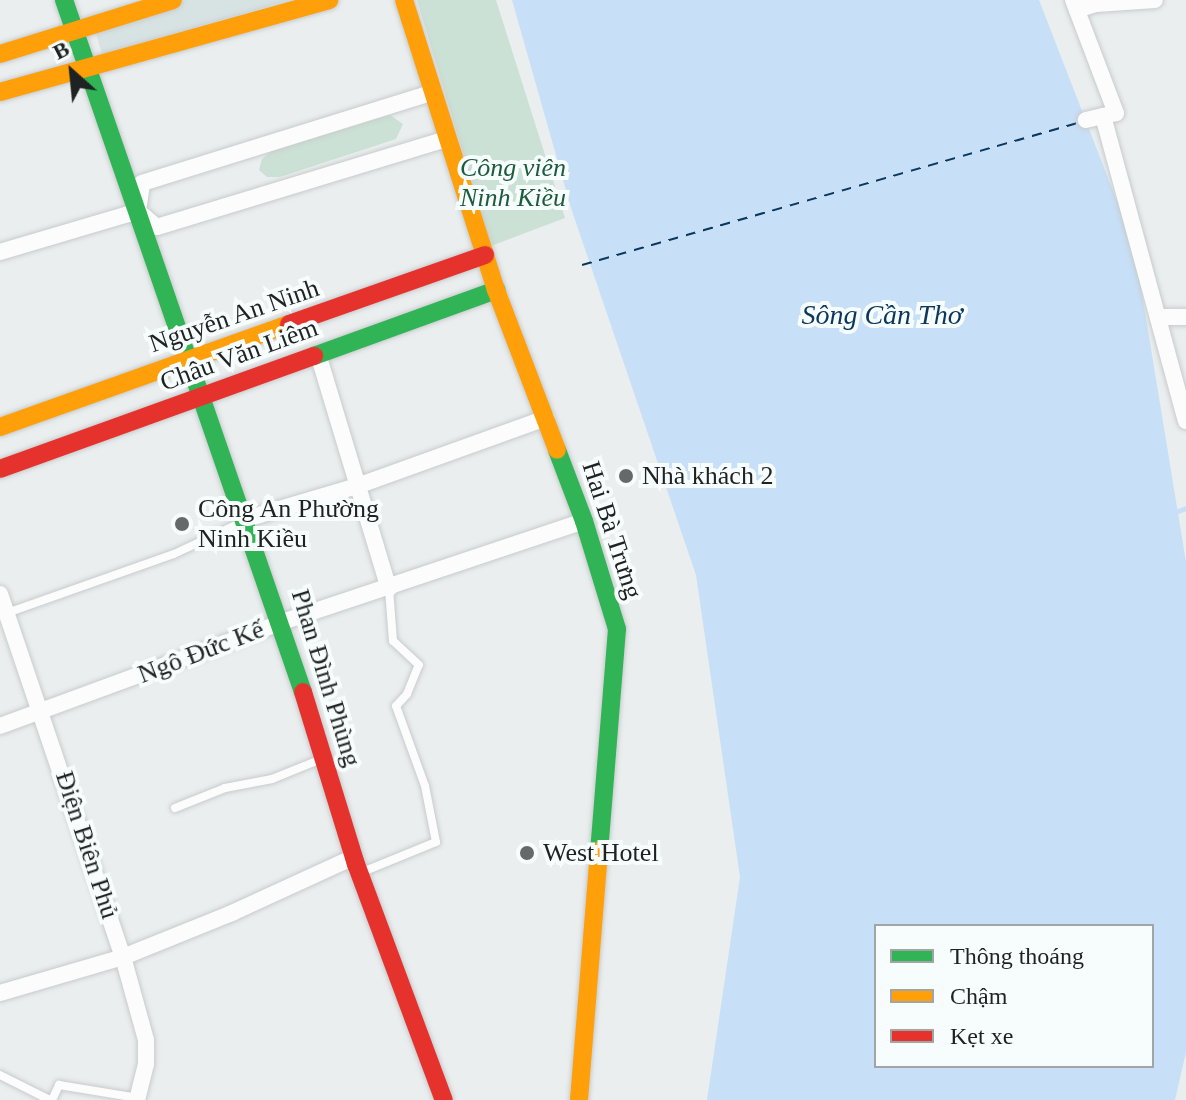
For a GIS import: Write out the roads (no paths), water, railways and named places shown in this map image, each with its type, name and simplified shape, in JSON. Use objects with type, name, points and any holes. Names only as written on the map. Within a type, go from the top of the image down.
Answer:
[{"type":"street","name":"Phan Đình Phùng","points":[[64,0],[282,622],[357,865],[444,1100]]},
{"type":"street","points":[[0,54],[173,0]]},
{"type":"street","points":[[0,92],[87,65],[329,0]]},
{"type":"street","name":"Hai Bà Trưng","points":[[404,0],[496,290],[584,521],[617,629],[579,1100]]},
{"type":"street","points":[[1155,0],[1075,5],[1116,113],[1094,118],[1160,317],[1186,421]]},
{"type":"street","points":[[138,211],[142,183],[431,93]]},
{"type":"street","points":[[138,211],[157,227],[446,139]]},
{"type":"street","points":[[0,252],[138,211]]},
{"type":"street","name":"Nguyễn An Ninh","points":[[0,427],[485,255]]},
{"type":"street","name":"Châu Văn Liêm","points":[[0,469],[496,290]]},
{"type":"street","points":[[1160,317],[1186,317]]},
{"type":"street","points":[[318,354],[389,589]]},
{"type":"street","points":[[246,519],[357,486],[546,418]]},
{"type":"street","name":"Ngô Đức Kế","points":[[0,726],[282,622],[389,589],[584,521]]},
{"type":"street","name":"Điện Biên Phủ","points":[[0,594],[43,712],[123,957],[146,1040],[146,1064],[138,1099]]},
{"type":"street","points":[[0,993],[123,957],[357,865]]},
{"type":"lane","points":[[7,613],[174,554],[235,528],[246,519]]},
{"type":"lane","points":[[357,865],[436,842],[425,786],[396,706],[407,694],[419,665],[393,641],[389,589]]},
{"type":"lane","points":[[175,808],[225,788],[272,779],[324,758]]},
{"type":"lane","points":[[0,1075],[51,1100],[59,1085],[138,1099]]},
{"type":"water","name":"Sông Cần Thơ","points":[[512,0],[1039,0],[1134,245],[1186,562],[1186,1052],[1175,1100],[707,1100],[740,877],[696,575],[571,208]]},
{"type":"waterway","points":[[1178,511],[1186,508]]},
{"type":"place","name":"Nhà khách 2","points":[[626,476]]},
{"type":"place","name":"Công An Phường Ninh Kiều","points":[[182,524]]},
{"type":"place","name":"West Hotel","points":[[527,853]]},
{"type":"park label","name":"Công viên Ninh Kiều","points":[[513,183]]}]
